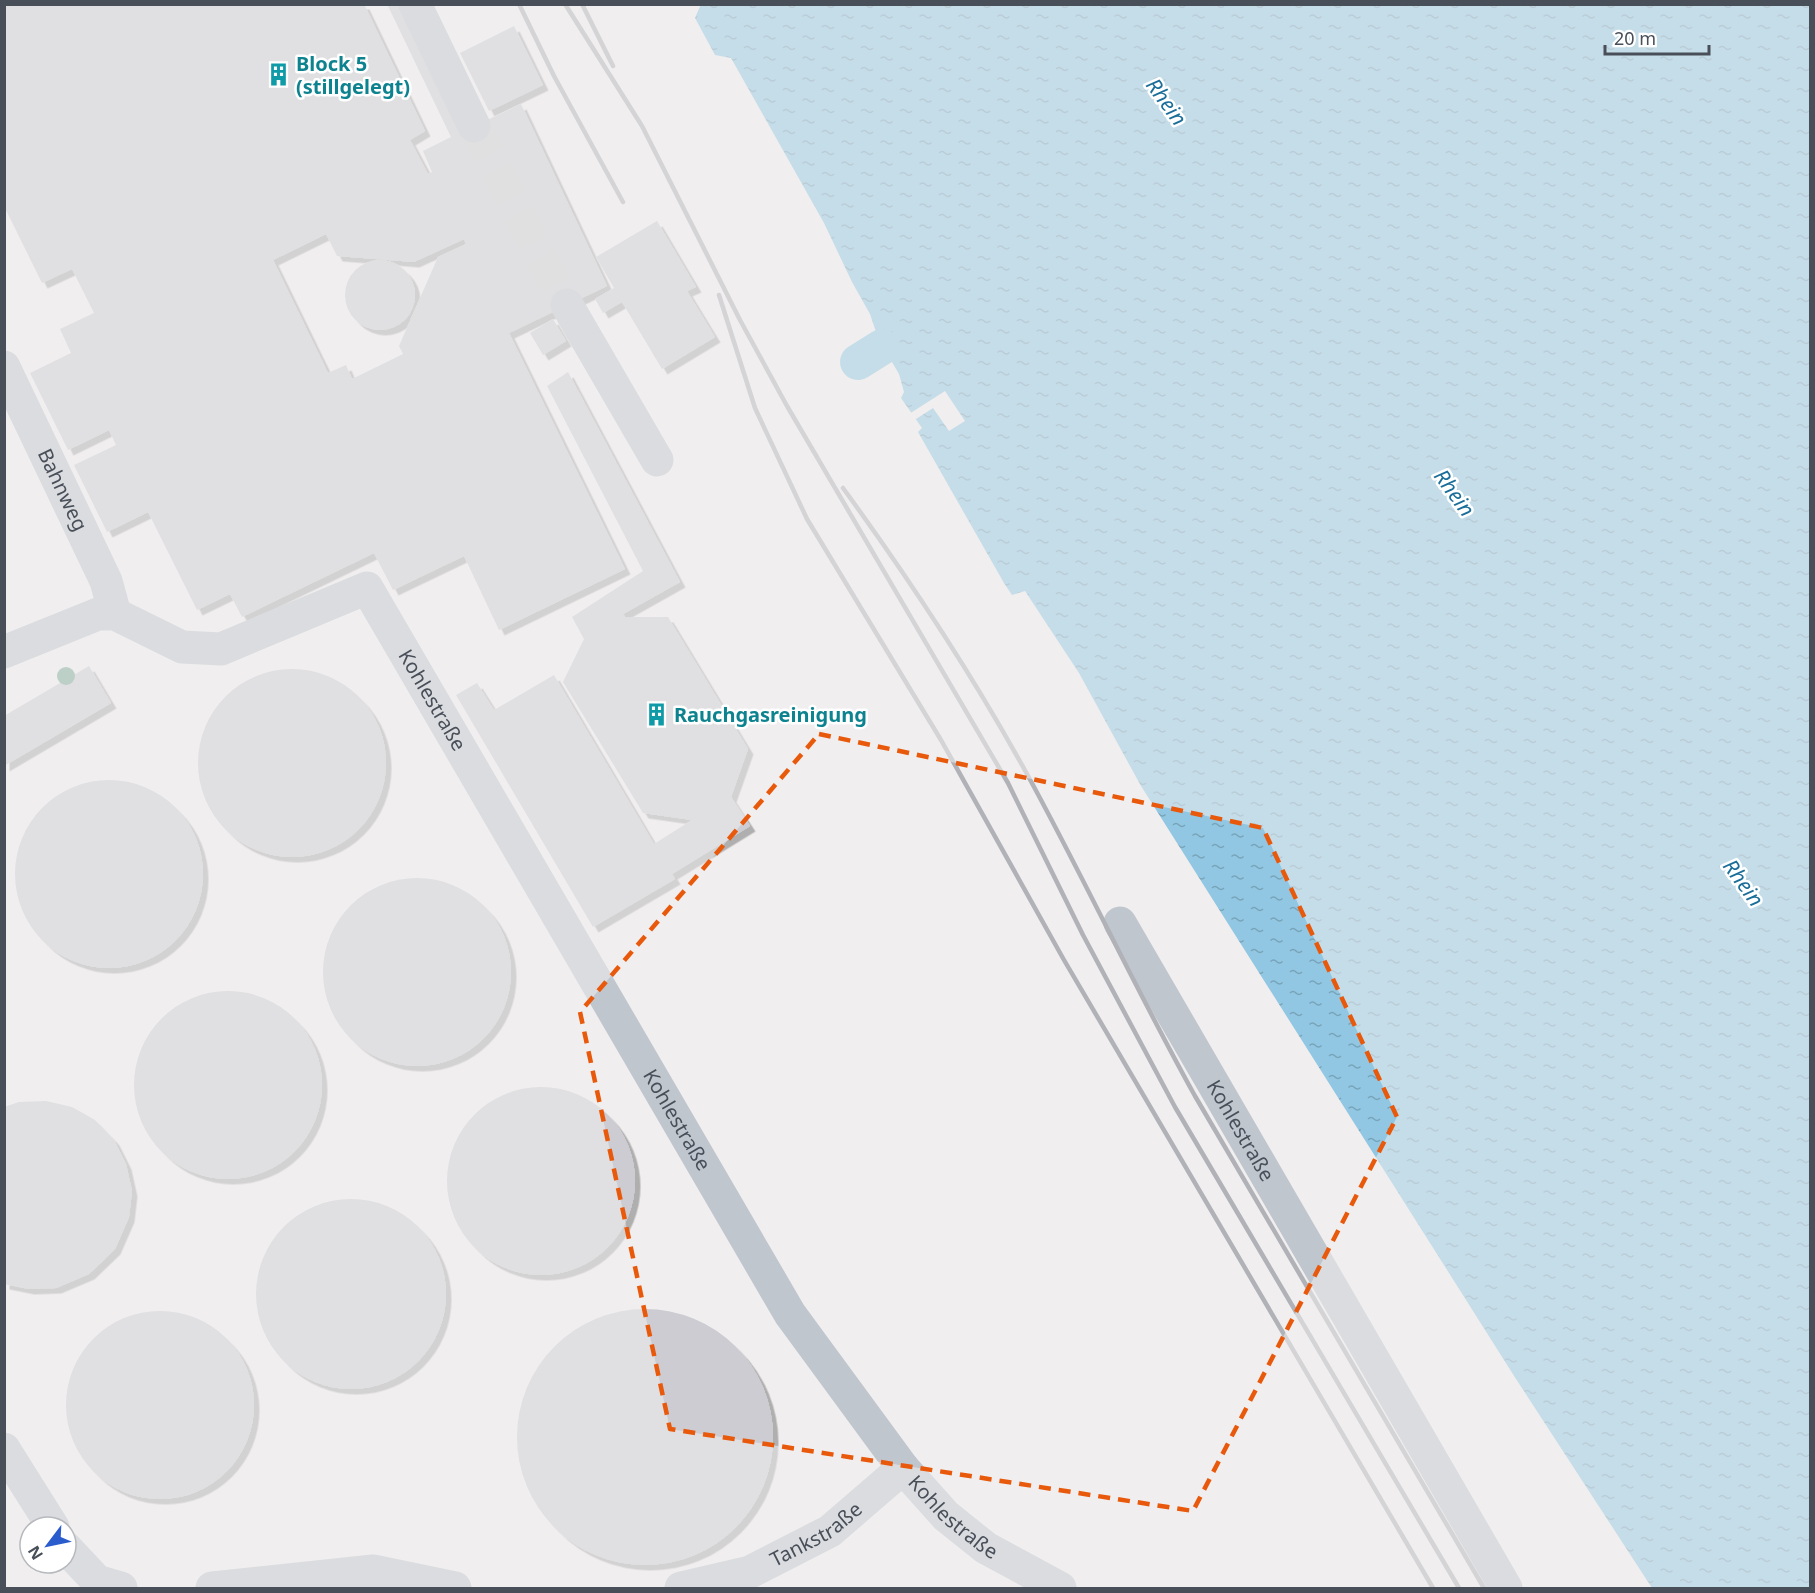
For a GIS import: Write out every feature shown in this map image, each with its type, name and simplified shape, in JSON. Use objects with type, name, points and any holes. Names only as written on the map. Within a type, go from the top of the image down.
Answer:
[{"type":"lane","points":[[415,4],[474,126]]},
{"type":"lane","points":[[567,305],[657,460]]},
{"type":"lane","name":"Bahnweg","points":[[4,367],[106,581],[115,614]]},
{"type":"lane","name":"Kohlestraße","points":[[115,614],[182,647],[221,649],[367,588],[790,1314],[903,1467],[946,1516],[986,1548],[1060,1588]]},
{"type":"lane","points":[[4,652],[98,614],[115,614]]},
{"type":"lane","name":"Kohlestraße","points":[[1120,923],[1506,1588]]},
{"type":"lane","points":[[4,1449],[45,1515]]},
{"type":"lane","name":"Tankstraße","points":[[681,1588],[750,1572],[830,1531],[903,1467]]},
{"type":"lane","points":[[78,1560],[98,1581],[121,1588]]},
{"type":"lane","points":[[212,1588],[373,1571],[455,1588]]},
{"type":"highlighted area","points":[[819,734],[1263,828],[1397,1117],[1193,1511],[670,1429],[580,1012]]},
{"type":"water","name":"Rhein","points":[[701,4],[1810,5],[1810,1588],[1652,1588],[1516,1379],[1141,786],[1079,673],[1025,591],[1012,595],[1004,583],[918,432],[922,428],[901,398],[904,392],[899,374],[878,338],[870,314],[824,223],[731,58],[715,55],[695,18]]},
{"type":"pier","points":[[945,391],[965,421],[949,431],[933,408],[913,421],[909,414]]},
{"type":"building","points":[[4,4],[364,4],[425,131],[410,140],[428,174],[432,172],[423,151],[451,137],[387,4],[406,4],[466,130],[521,104],[607,286],[509,333],[625,569],[499,630],[464,556],[393,590],[374,553],[242,617],[230,594],[197,610],[148,512],[107,532],[74,465],[116,445],[109,430],[68,450],[30,373],[71,353],[60,329],[94,313],[72,269],[42,283],[4,206]],"holes":[[[326,234],[337,256],[414,262],[464,239],[466,244],[438,257],[399,346],[403,354],[352,379],[346,365],[328,373],[273,260]]]},
{"type":"building","points":[[514,26],[543,85],[489,111],[460,53]]},
{"type":"building","points":[[657,221],[696,287],[687,291],[715,337],[662,369],[622,302],[603,313],[595,299],[614,288],[596,257]]},
{"type":"building","points":[[380,260],[393,263],[405,270],[412,282],[415,295],[412,308],[405,320],[393,327],[380,330],[367,327],[355,320],[348,308],[345,295],[348,282],[355,270],[367,263]]},
{"type":"building","points":[[553,319],[566,341],[543,355],[530,333]]},
{"type":"building","points":[[568,372],[680,582],[623,614],[625,617],[668,617],[748,749],[731,797],[750,826],[672,874],[675,879],[593,927],[456,695],[477,683],[494,710],[554,675],[654,844],[692,820],[643,813],[563,682],[584,639],[572,617],[643,571],[547,386]]},
{"type":"building","points":[[89,666],[111,703],[4,766],[4,716]]},
{"type":"building","points":[[301,669],[328,676],[359,696],[379,727],[385,745],[385,781],[379,799],[359,830],[328,850],[310,856],[283,857],[248,846],[232,836],[219,823],[205,799],[199,781],[198,754],[209,719],[219,703],[232,690],[256,676],[274,670]]},
{"type":"building","points":[[118,780],[145,787],[176,807],[196,838],[202,856],[202,892],[196,910],[176,941],[145,961],[127,967],[100,968],[65,957],[49,947],[36,934],[22,910],[16,892],[15,865],[26,830],[36,814],[49,801],[73,787],[91,781]]},
{"type":"building","points":[[426,878],[453,885],[484,905],[504,936],[510,954],[510,990],[504,1008],[484,1039],[453,1059],[435,1065],[408,1066],[373,1055],[357,1045],[344,1032],[330,1008],[324,990],[323,963],[334,928],[344,912],[357,899],[381,885],[399,879]]},
{"type":"building","points":[[219,991],[237,991],[264,998],[295,1018],[315,1049],[322,1085],[315,1121],[295,1152],[264,1172],[237,1179],[219,1179],[184,1168],[168,1158],[155,1145],[138,1112],[134,1094],[134,1076],[145,1041],[155,1025],[168,1012],[201,995]]},
{"type":"building","points":[[550,1087],[577,1094],[608,1114],[628,1145],[634,1163],[634,1199],[628,1217],[608,1248],[577,1268],[559,1274],[532,1275],[497,1264],[481,1254],[468,1241],[454,1217],[448,1199],[447,1172],[458,1137],[468,1121],[481,1108],[505,1094],[523,1088]]},
{"type":"building","points":[[46,1101],[72,1107],[95,1120],[114,1140],[126,1164],[132,1191],[129,1217],[115,1249],[89,1274],[56,1288],[29,1289],[4,1284],[4,1107],[19,1102]]},
{"type":"building","points":[[342,1199],[360,1199],[396,1210],[411,1220],[425,1234],[442,1266],[446,1294],[442,1322],[435,1339],[425,1354],[411,1368],[379,1385],[360,1389],[342,1389],[306,1378],[291,1368],[277,1354],[260,1322],[256,1303],[256,1285],[267,1249],[277,1234],[291,1220],[323,1203]]},
{"type":"building","points":[[645,1309],[682,1315],[705,1324],[726,1338],[744,1356],[763,1388],[770,1412],[773,1437],[767,1474],[758,1497],[744,1518],[726,1536],[694,1555],[670,1562],[645,1565],[608,1559],[585,1550],[564,1536],[546,1518],[527,1486],[520,1462],[517,1437],[523,1400],[532,1377],[546,1356],[564,1338],[596,1319],[620,1312]]},
{"type":"building","points":[[151,1311],[169,1311],[196,1318],[227,1338],[247,1369],[254,1405],[247,1441],[227,1472],[196,1492],[169,1499],[151,1499],[116,1488],[100,1478],[87,1465],[70,1432],[66,1414],[66,1396],[77,1361],[87,1345],[100,1332],[133,1315]]},
{"type":"waterway","points":[[858,362],[882,347]]},
{"type":"tunnel","points":[[474,126],[567,305]]},
{"type":"railway","points":[[519,4],[554,76],[623,202]]},
{"type":"railway","points":[[565,4],[642,126],[740,320],[787,406],[1008,783],[1083,935],[1175,1107],[1459,1588]]},
{"type":"railway","points":[[582,4],[613,66]]},
{"type":"railway","points":[[719,295],[755,408],[807,519],[941,740],[1064,960],[1433,1588]]},
{"type":"railway","points":[[843,488],[940,628],[1006,737],[1195,1096],[1484,1588]]},
{"type":"place","name":"Block 5 (stillgelegt)","points":[[278,75]]},
{"type":"place","name":"Rauchgasreinigung","points":[[656,715]]}]
